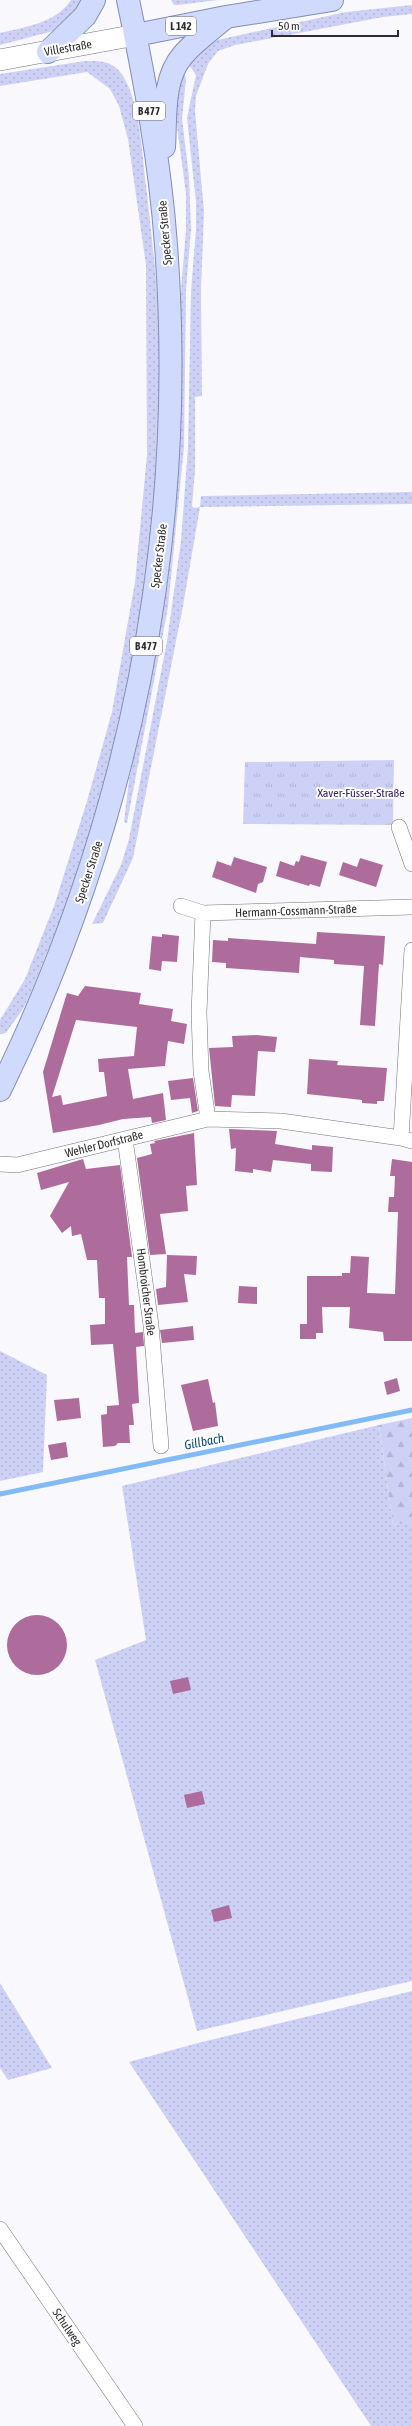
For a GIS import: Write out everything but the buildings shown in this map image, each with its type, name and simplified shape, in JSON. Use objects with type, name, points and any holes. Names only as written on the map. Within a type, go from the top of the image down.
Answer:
[{"type":"main road","points":[[48,52],[86,16],[94,0]]},
{"type":"main road","name":"Specker Straße","points":[[0,1090],[38,1007],[78,909],[119,776],[153,610],[166,501],[170,399],[169,291],[161,186],[136,36],[128,0]]},
{"type":"main road","name":"L 142","points":[[136,36],[226,17],[332,0]]},
{"type":"main road","points":[[161,186],[169,85],[172,73],[183,55],[226,17]]},
{"type":"main road","name":"Villestraße","points":[[0,60],[136,36]]},
{"type":"street","points":[[398,827],[412,864]]},
{"type":"street","name":"Hermann-Cossmann-Straße","points":[[181,906],[203,913],[412,908]]},
{"type":"street","points":[[203,913],[198,1013],[201,1071],[208,1119]]},
{"type":"street","points":[[407,1140],[412,950]]},
{"type":"street","name":"Wehler Dorfstraße","points":[[0,1164],[17,1165],[208,1119],[281,1120],[407,1140]]},
{"type":"street","name":"Hombroicher Straße","points":[[125,1139],[151,1325],[161,1446]]},
{"type":"street","name":"Schulweg","points":[[0,2229],[134,2426]]},
{"type":"green space","points":[[71,0],[88,0],[57,30],[0,45],[0,33],[29,26],[49,19],[65,8]]},
{"type":"green space","points":[[171,0],[218,0],[174,5]]},
{"type":"green space","points":[[412,5],[412,14],[383,17],[235,45],[218,51],[208,64],[196,96],[195,111],[204,212],[201,289],[202,396],[195,397],[195,470],[192,506],[194,508],[200,507],[183,606],[133,858],[103,923],[92,924],[121,865],[129,839],[167,641],[181,541],[188,447],[191,291],[196,229],[196,202],[187,118],[196,75],[187,62],[203,48],[217,40],[346,12]]},
{"type":"green space","points":[[85,61],[104,62],[115,67],[123,77],[130,90],[135,105],[138,122],[157,288],[160,350],[156,480],[142,610],[131,674],[117,738],[100,802],[77,876],[31,992],[22,1011],[6,1033],[0,1034],[0,1020],[25,979],[54,906],[87,801],[112,712],[135,582],[147,455],[146,265],[128,139],[119,106],[110,89],[87,72],[0,86],[0,74]]},
{"type":"green space","points":[[180,71],[185,75],[186,80],[182,118],[189,177],[191,229],[186,290],[184,447],[168,607],[127,823],[124,822],[129,780],[153,669],[163,605],[179,454],[181,290],[186,230],[186,194],[175,111]]},
{"type":"green space","points":[[412,492],[412,504],[200,507],[201,496]]},
{"type":"green space","name":"Xaver-Füsser-Straße","points":[[394,760],[393,825],[243,824],[245,762]]},
{"type":"green space","points":[[0,1351],[47,1375],[43,1472],[0,1481]]},
{"type":"green space","points":[[412,1418],[412,1522],[393,1525],[379,1425]]},
{"type":"green space","points":[[379,1425],[393,1525],[412,1522],[412,1981],[197,2031],[95,1660],[146,1640],[122,1486]]},
{"type":"green space","points":[[0,1983],[52,2068],[8,2080],[0,2068]]},
{"type":"green space","points":[[412,1991],[412,2426],[371,2426],[129,2062],[194,2044]]},
{"type":"waterway","name":"Gillbach","points":[[0,1494],[412,1410]]}]
